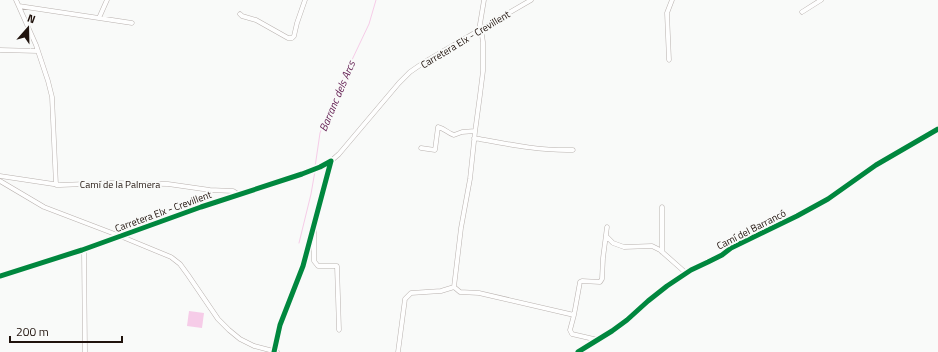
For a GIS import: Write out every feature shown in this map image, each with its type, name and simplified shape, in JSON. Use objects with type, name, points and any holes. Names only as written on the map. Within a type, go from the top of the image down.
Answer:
[{"type":"street","points":[[16,0],[38,51],[52,97],[56,185]]},
{"type":"street","points":[[99,18],[107,0]]},
{"type":"street","points":[[240,14],[256,20],[288,38],[292,38],[306,0]]},
{"type":"street","points":[[454,287],[461,228],[470,179],[483,71],[483,42],[480,30],[484,0]]},
{"type":"street","name":"Carretera Elx - Crevillent","points":[[0,276],[84,250],[201,207],[320,167],[331,161],[339,154],[410,72],[531,0]]},
{"type":"street","points":[[669,60],[667,13],[672,0]]},
{"type":"street","points":[[802,12],[821,0]]},
{"type":"street","points":[[19,6],[132,23]]},
{"type":"street","points":[[0,50],[38,51]]},
{"type":"street","points":[[421,148],[435,150],[438,127],[445,129],[449,134],[454,135],[462,132],[475,131]]},
{"type":"street","name":"Camí del Barrancó","points":[[578,352],[627,320],[648,301],[686,273],[731,248],[828,199],[876,165],[938,129]]},
{"type":"street","points":[[474,138],[557,151],[573,150]]},
{"type":"street","points":[[0,181],[44,207],[172,257],[180,264],[218,319],[229,330],[240,340],[275,352],[280,325],[303,266],[331,161]]},
{"type":"street","name":"Camí de la Palmera","points":[[0,176],[56,185],[110,183],[168,184],[210,190],[233,190],[238,194]]},
{"type":"street","points":[[662,206],[662,252]]},
{"type":"street","points":[[314,224],[314,261],[318,266],[337,266],[339,330]]},
{"type":"street","points":[[598,340],[572,334],[570,330],[580,282],[600,282],[602,279],[607,227]]},
{"type":"street","points":[[606,236],[613,243],[624,247],[652,246],[662,252],[686,273]]},
{"type":"street","points":[[84,250],[85,352]]},
{"type":"street","points":[[454,287],[460,292],[479,293],[574,315]]},
{"type":"street","points":[[398,352],[405,299],[411,293],[441,291],[454,287]]},
{"type":"shaded area","points":[[189,311],[204,313],[202,328],[187,326]]},
{"type":"waterway","name":"Barranc dels Arcs","points":[[315,167],[320,133],[332,102],[369,24],[376,0]]},
{"type":"waterway","name":"Barranc dels Arcs","points":[[299,243],[315,171]]},
{"type":"cycle path","points":[[578,352],[612,331],[667,286],[691,270],[828,199],[876,165],[938,129]]},
{"type":"cycle path","points":[[0,276],[82,250],[201,207],[302,174],[331,161]]},
{"type":"cycle path","points":[[274,352],[280,325],[303,266],[331,161]]}]
